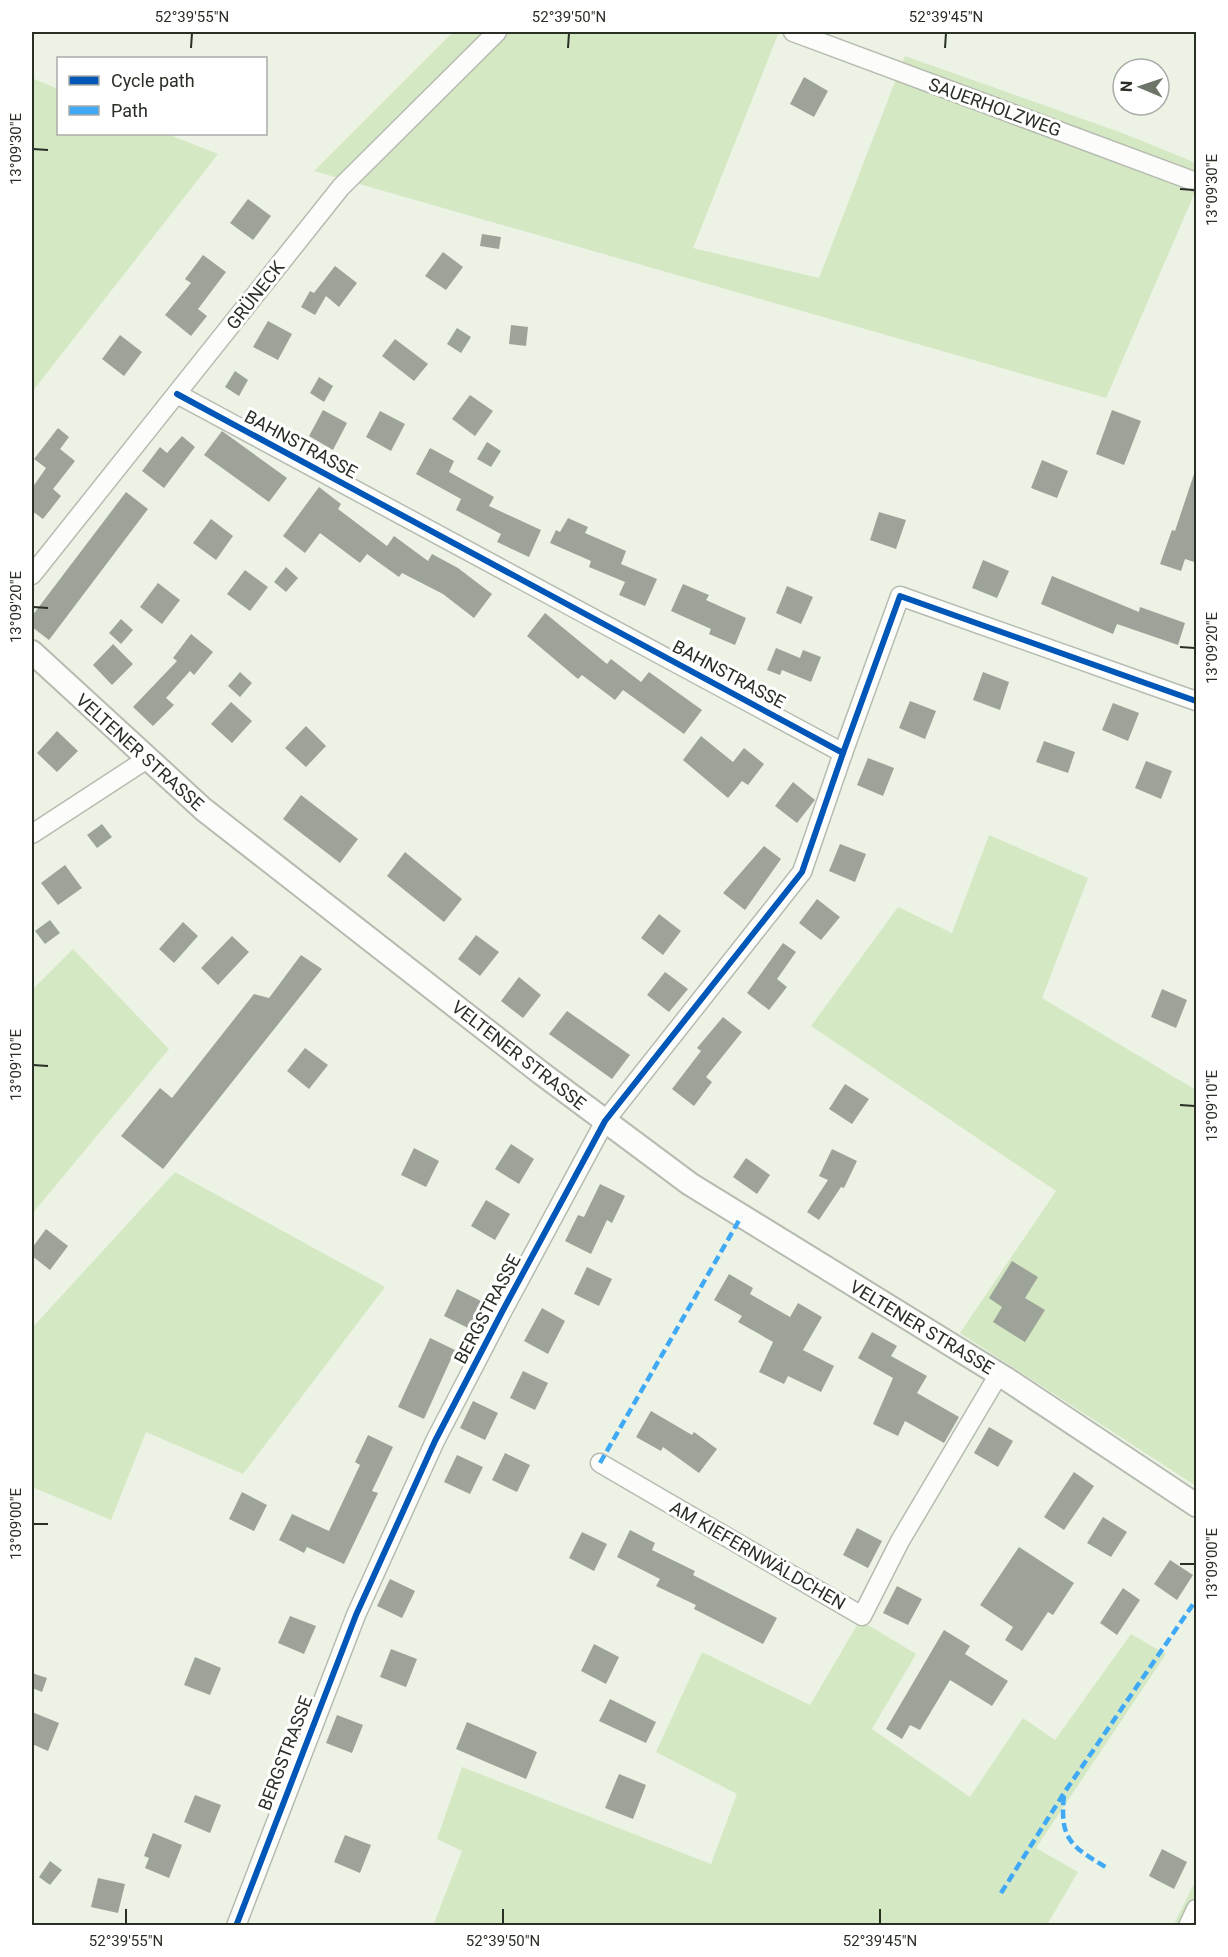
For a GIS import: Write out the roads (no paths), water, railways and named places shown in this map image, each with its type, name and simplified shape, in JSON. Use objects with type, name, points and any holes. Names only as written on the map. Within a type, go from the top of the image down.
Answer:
[{"type":"main road","name":"VELTENER STRASSE","points":[[32,652],[210,815],[605,1121],[730,1210],[999,1374],[1197,1505]]},
{"type":"street","name":"GRÜNECK","points":[[32,575],[341,187],[497,32]]},
{"type":"street","name":"SAUERHOLZWEG","points":[[793,32],[1197,182]]},
{"type":"street","name":"BAHNSTRASSE","points":[[177,394],[843,753]]},
{"type":"street","points":[[843,753],[900,596],[1197,702]]},
{"type":"street","name":"BERGSTRASSE","points":[[236,1926],[334,1666],[435,1442],[605,1121],[802,872],[843,753]]},
{"type":"street","points":[[32,834],[147,759]]},
{"type":"street","name":"AM KIEFERNWÄLDCHEN","points":[[600,1463],[862,1616],[900,1540],[999,1374]]},
{"type":"street","points":[[1188,1926],[1197,1909]]}]
